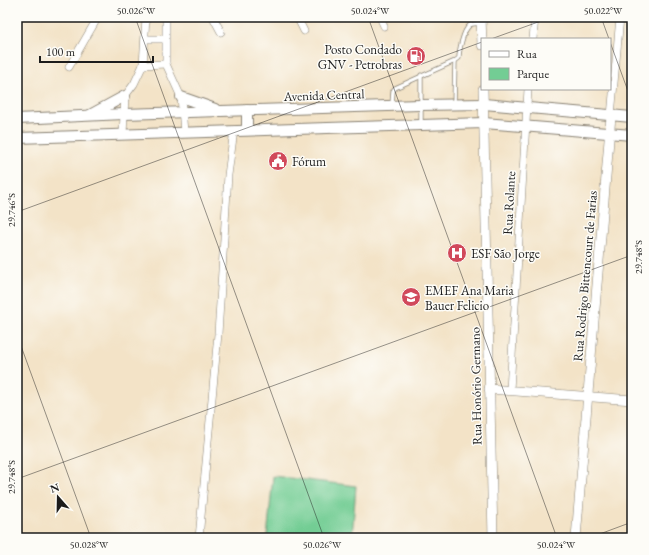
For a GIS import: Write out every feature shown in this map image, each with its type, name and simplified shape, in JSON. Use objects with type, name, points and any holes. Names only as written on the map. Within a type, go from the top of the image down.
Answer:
[{"type":"main road","points":[[88,116],[125,96]]},
{"type":"main road","points":[[181,97],[220,111]]},
{"type":"main road","name":"Avenida Central","points":[[17,119],[124,114],[454,104],[484,104],[527,107],[632,117]]},
{"type":"main road","points":[[247,110],[247,130]]},
{"type":"main road","points":[[17,138],[484,123],[632,135]]},
{"type":"street","points":[[68,67],[98,17]]},
{"type":"street","points":[[123,134],[125,96],[134,84],[143,65],[146,17]]},
{"type":"street","points":[[166,17],[166,64],[181,97],[184,132]]},
{"type":"street","points":[[213,17],[221,32]]},
{"type":"street","points":[[297,17],[304,31]]},
{"type":"street","points":[[380,17],[384,26]]},
{"type":"street","points":[[533,38],[535,17]]},
{"type":"street","name":"Rua Rodrigo Bittencourt de Farias","points":[[576,538],[620,17]]},
{"type":"street","points":[[481,20],[482,38]]},
{"type":"street","points":[[145,39],[165,39]]},
{"type":"street","points":[[143,65],[166,64]]},
{"type":"street","name":"Rua Honório Germano","points":[[483,90],[493,538]]},
{"type":"street","name":"Rua Rolante","points":[[510,390],[528,90]]},
{"type":"street","points":[[199,538],[218,334],[229,169],[234,130]]},
{"type":"street","points":[[489,389],[632,400]]},
{"type":"lane","points":[[392,106],[393,91],[395,88],[459,58],[459,50],[467,28],[481,20]]},
{"type":"lane","points":[[454,104],[455,61]]},
{"type":"lane","points":[[421,124],[420,105],[422,75]]},
{"type":"green space","points":[[273,476],[356,486],[352,538],[267,538]]},
{"type":"place","name":"Posto Condado GNV - Petrobras","points":[[416,56]]},
{"type":"place","name":"Fórum","points":[[278,161]]},
{"type":"place","name":"ESF São Jorge","points":[[457,253]]},
{"type":"place","name":"EMEF Ana Maria Bauer Felicio","points":[[411,297]]}]
